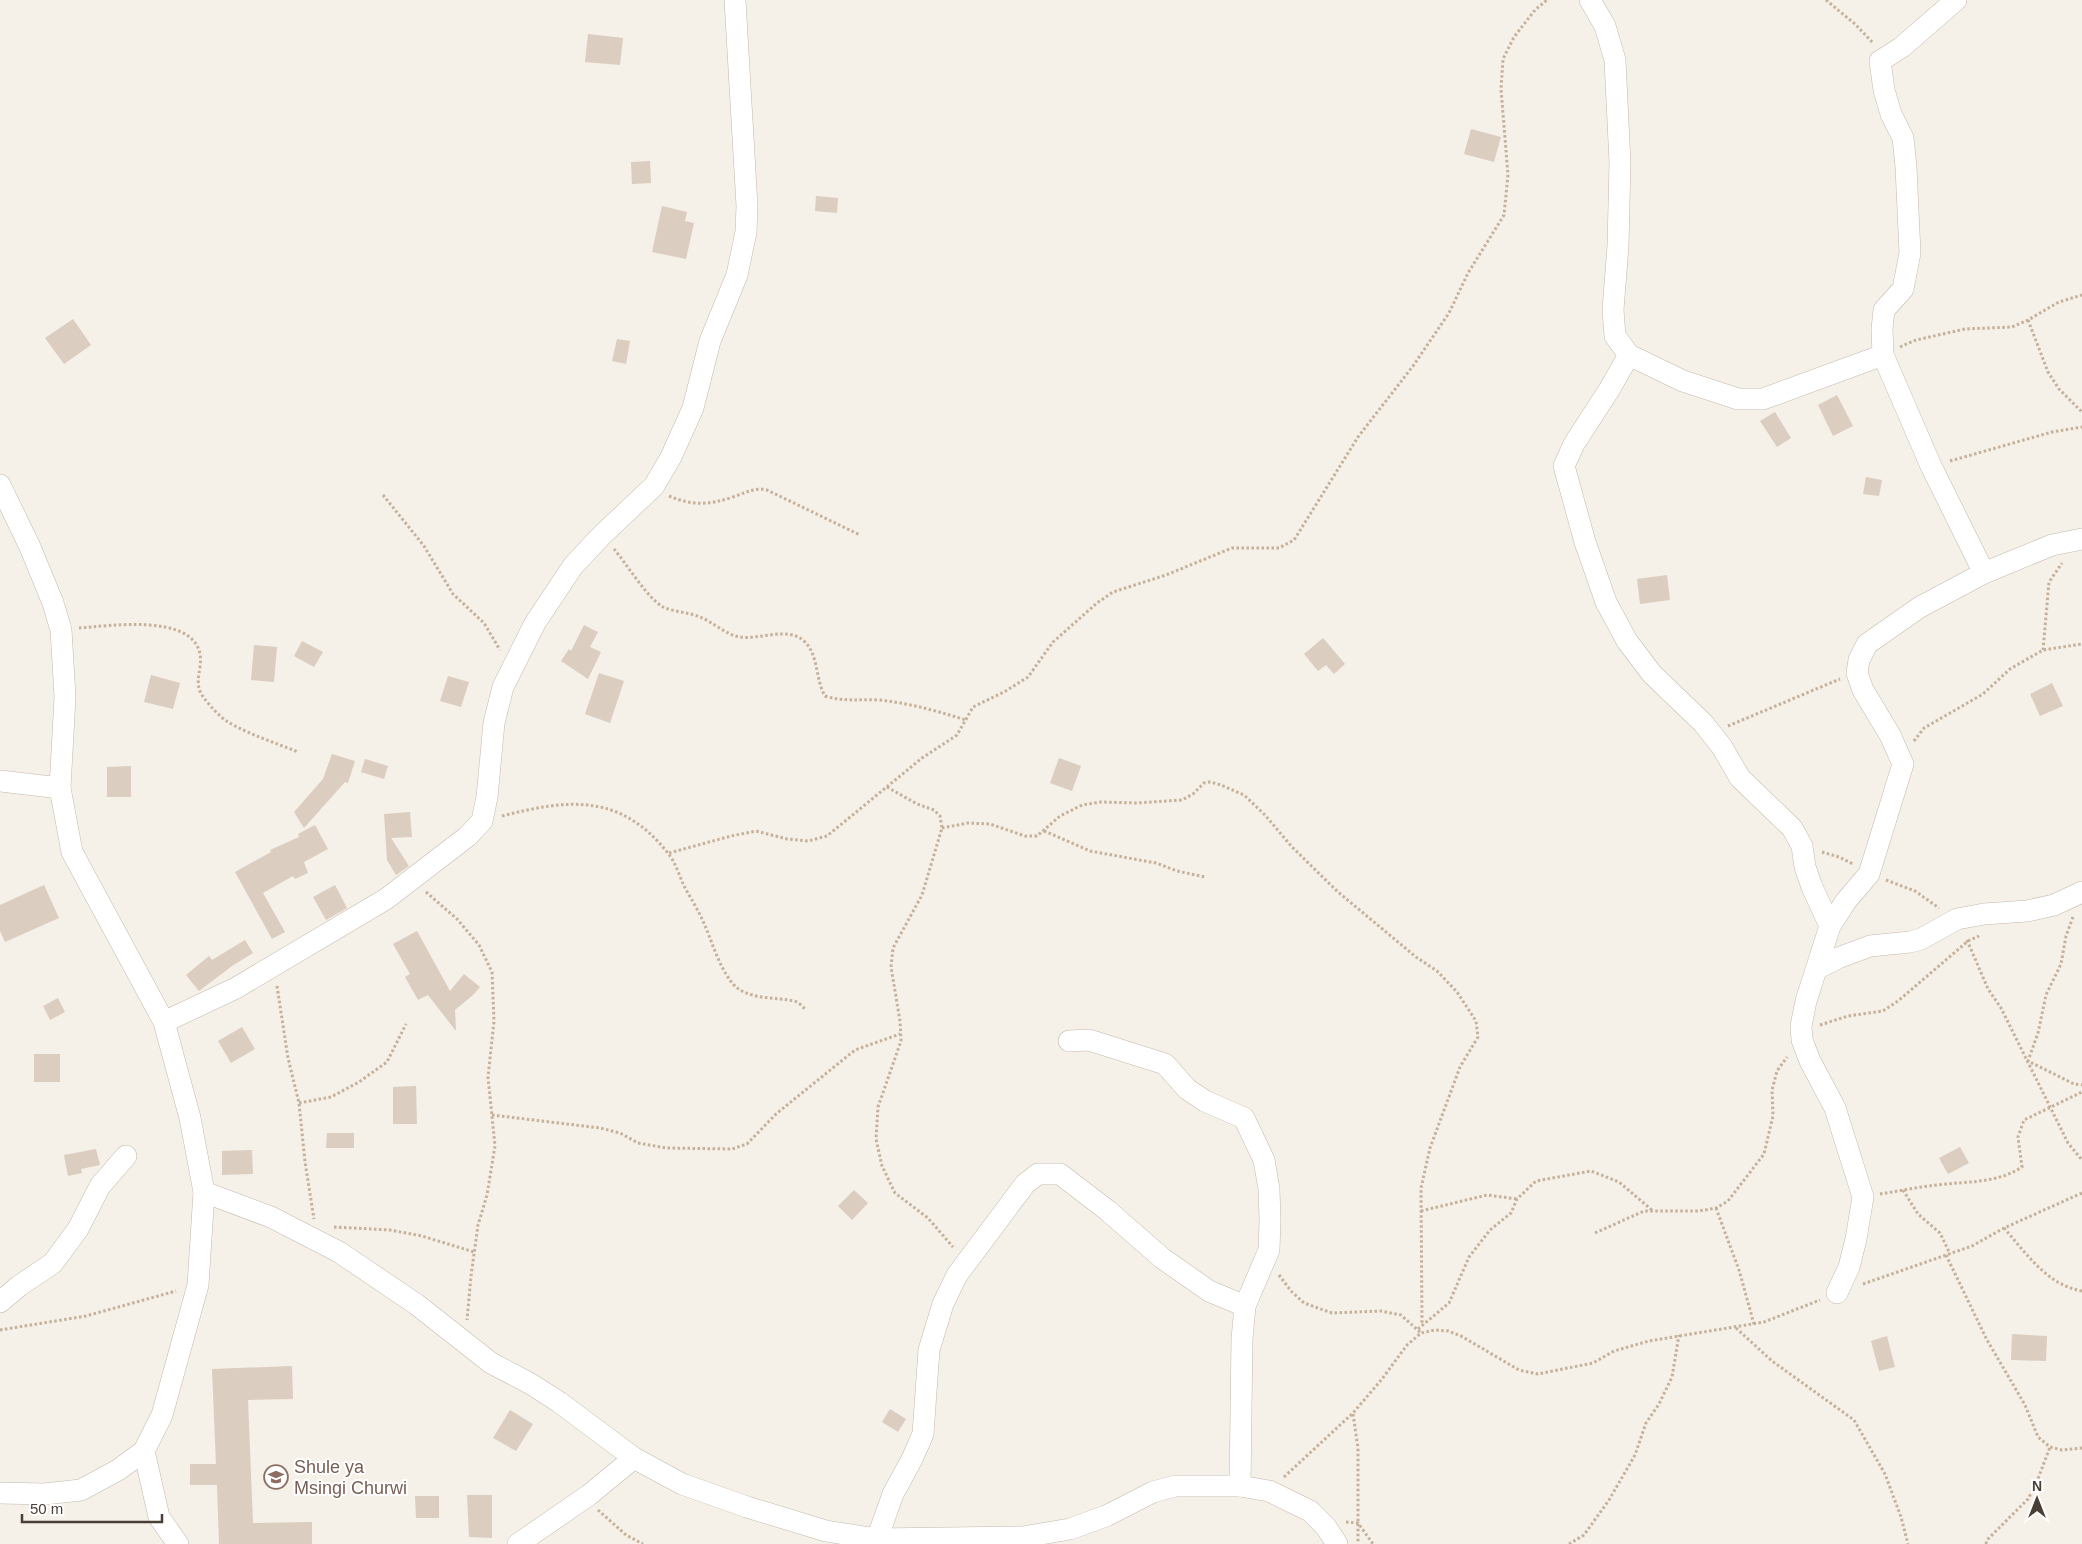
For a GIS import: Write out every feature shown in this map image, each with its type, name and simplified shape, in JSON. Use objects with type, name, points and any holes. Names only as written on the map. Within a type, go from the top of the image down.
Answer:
[{"type":"street","points":[[164,1022],[236,988],[386,899],[468,836],[482,821],[487,797],[494,723],[503,687],[512,667],[535,623],[573,566],[602,535],[654,486],[671,457],[693,408],[710,341],[737,275],[746,232],[747,191],[735,0]]},
{"type":"street","points":[[1590,0],[1605,26],[1615,60],[1620,162],[1618,246],[1613,310],[1615,336],[1629,355],[1683,382],[1738,400],[1763,399],[1884,354]]},
{"type":"street","points":[[1956,0],[1902,47],[1880,61],[1884,90],[1891,114],[1903,138],[1910,253],[1903,290],[1884,310],[1882,330],[1884,354],[1931,466],[1984,573]]},
{"type":"street","points":[[1629,355],[1574,444],[1564,466],[1606,602],[1627,641],[1652,674],[1712,733],[1740,778],[1792,828],[1802,846],[1805,867],[1830,926]]},
{"type":"street","points":[[0,485],[30,547],[53,603],[61,630],[65,697],[60,788],[72,852],[164,1022],[190,1118],[204,1192],[198,1285],[162,1415],[144,1451],[118,1470],[81,1490],[44,1494],[0,1493]]},
{"type":"street","points":[[1837,1293],[1849,1267],[1863,1197],[1835,1108],[1810,1061],[1802,1040],[1801,1026],[1806,1001],[1830,926],[1846,900],[1869,874],[1887,813],[1898,786],[1903,764],[1890,735],[1863,690],[1857,673],[1859,660],[1867,644],[1920,607],[1984,573],[2052,545],[2080,539]]},
{"type":"street","points":[[0,781],[60,788]]},
{"type":"street","points":[[1818,968],[1862,949],[1921,939],[1954,920],[1984,914],[2027,911],[2054,905],[2082,892]]},
{"type":"street","points":[[1069,1041],[1089,1040],[1165,1064],[1187,1089],[1206,1101],[1244,1118],[1264,1160],[1269,1189],[1269,1250],[1245,1306],[1242,1339],[1240,1486]]},
{"type":"street","points":[[0,1302],[19,1286],[53,1264],[78,1229],[100,1186],[126,1156]]},
{"type":"street","points":[[876,1538],[893,1494],[923,1434],[928,1350],[943,1304],[957,1275],[965,1264],[1025,1184],[1038,1174],[1060,1174],[1107,1210],[1170,1263],[1209,1291],[1245,1306]]},
{"type":"street","points":[[204,1192],[271,1217],[325,1234],[339,1252],[416,1304],[491,1363],[531,1384],[559,1402],[634,1458],[682,1484],[747,1507],[826,1531],[876,1538],[1023,1537],[1070,1529],[1106,1516],[1153,1492],[1175,1486],[1240,1486],[1269,1491],[1310,1511],[1332,1536]]},
{"type":"street","points":[[144,1451],[159,1518],[178,1544]]},
{"type":"street","points":[[518,1544],[584,1498],[634,1458]]},
{"type":"path","points":[[669,854],[731,836],[756,832],[787,839],[808,841],[827,836],[922,758],[957,735],[973,707],[1004,692],[1028,677],[1053,642],[1097,603],[1113,592],[1166,575],[1232,548],[1278,548],[1294,540],[1358,437],[1413,366],[1449,313],[1468,273],[1504,216],[1508,175],[1501,89],[1503,59],[1514,37],[1535,10],[1546,0]]},
{"type":"path","points":[[1826,0],[1872,40],[1880,61]]},
{"type":"path","points":[[1884,354],[1916,340],[1965,329],[2012,327],[2059,302],[2082,295]]},
{"type":"path","points":[[2028,320],[2048,372],[2059,389],[2082,412]]},
{"type":"path","points":[[1931,466],[2052,432],[2082,427]]},
{"type":"path","points":[[654,486],[669,496],[686,503],[700,504],[731,498],[753,490],[767,490],[860,535]]},
{"type":"path","points":[[383,495],[424,546],[453,594],[484,623],[512,667]]},
{"type":"path","points":[[602,535],[625,561],[653,600],[663,607],[701,617],[739,637],[760,638],[791,634],[803,640],[812,652],[821,689],[826,696],[839,701],[877,700],[910,704],[966,720]]},
{"type":"path","points":[[2044,650],[2049,582],[2080,539]]},
{"type":"path","points":[[61,630],[152,625],[175,629],[188,635],[195,641],[200,655],[198,687],[204,697],[227,722],[298,752]]},
{"type":"path","points":[[1903,764],[1913,743],[1924,728],[1982,694],[2010,669],[2044,650],[2082,644]]},
{"type":"path","points":[[1712,733],[1760,711],[1857,673]]},
{"type":"path","points":[[942,828],[968,823],[990,824],[1025,836],[1038,836],[1060,816],[1082,806],[1101,802],[1137,803],[1182,800],[1193,794],[1204,783],[1210,782],[1221,785],[1244,795],[1265,815],[1292,847],[1338,892],[1416,957],[1437,972],[1457,992],[1476,1021],[1478,1037],[1460,1067],[1430,1148],[1421,1188],[1422,1325]]},
{"type":"path","points":[[887,786],[917,804],[934,810],[940,816],[942,828],[922,895],[893,948],[891,967],[901,1041],[878,1107],[876,1139],[882,1166],[895,1193],[928,1218],[947,1238],[965,1264]]},
{"type":"path","points":[[482,821],[526,810],[580,804],[600,806],[624,815],[648,832],[669,854],[702,919],[722,966],[734,985],[759,996],[796,1001],[806,1010]]},
{"type":"path","points":[[1044,831],[1090,851],[1156,863],[1177,871],[1205,877]]},
{"type":"path","points":[[1802,846],[1839,857],[1869,874],[1915,891],[1938,906],[1954,920],[1968,941],[1988,989],[2001,1008],[2068,1143],[2082,1160]]},
{"type":"path","points":[[413,880],[457,919],[479,945],[492,972],[494,1021],[488,1077],[495,1146],[487,1195],[478,1225],[474,1252],[466,1343]]},
{"type":"path","points":[[2028,1061],[2038,1033],[2046,995],[2061,964],[2066,936],[2073,916]]},
{"type":"path","points":[[1595,1234],[1644,1212],[1699,1211],[1716,1208],[1728,1201],[1764,1154],[1773,1116],[1772,1090],[1777,1070],[1802,1040],[1819,1025],[1848,1016],[1883,1011],[1898,1001],[1968,941],[1985,933]]},
{"type":"path","points":[[273,965],[288,1058],[299,1103],[305,1162],[325,1234],[390,1230],[422,1236],[474,1252]]},
{"type":"path","points":[[299,1103],[331,1097],[359,1082],[387,1062],[406,1024]]},
{"type":"path","points":[[492,1115],[600,1128],[620,1133],[638,1143],[666,1148],[732,1149],[748,1144],[776,1114],[854,1050],[900,1034]]},
{"type":"path","points":[[2028,1061],[2074,1084],[2082,1085]]},
{"type":"path","points":[[1863,1197],[1937,1184],[1992,1180],[2015,1172],[2022,1167],[2018,1137],[2024,1120],[2082,1092]]},
{"type":"path","points":[[1418,1330],[1449,1302],[1469,1257],[1490,1230],[1511,1213],[1517,1199],[1536,1181],[1591,1171],[1619,1182],[1654,1211]]},
{"type":"path","points":[[1903,1190],[1918,1214],[1940,1233],[1987,1340],[2025,1405],[2038,1437],[2050,1447],[2062,1450],[2082,1448]]},
{"type":"path","points":[[1269,1491],[1353,1413],[1382,1379],[1407,1345],[1420,1334],[1435,1330],[1448,1331],[1461,1336],[1519,1370],[1538,1374],[1593,1363],[1614,1351],[1649,1341],[1764,1322],[1837,1293],[1972,1246],[2004,1228],[2082,1193]]},
{"type":"path","points":[[1422,1212],[1487,1195],[1517,1199]]},
{"type":"path","points":[[1716,1208],[1739,1270],[1754,1324]]},
{"type":"path","points":[[2004,1228],[2031,1259],[2055,1282],[2082,1291]]},
{"type":"path","points":[[1269,1250],[1279,1274],[1291,1291],[1304,1303],[1332,1313],[1381,1312],[1401,1315],[1420,1334]]},
{"type":"path","points":[[0,1330],[86,1316],[198,1285]]},
{"type":"path","points":[[1736,1328],[1772,1361],[1854,1420],[1885,1474],[1901,1516],[1908,1544]]},
{"type":"path","points":[[1569,1544],[1584,1535],[1609,1500],[1635,1455],[1646,1423],[1659,1404],[1672,1377],[1679,1335]]},
{"type":"path","points":[[1353,1413],[1358,1448],[1358,1544]]},
{"type":"path","points":[[1986,1544],[2028,1500],[2050,1447]]},
{"type":"path","points":[[584,1498],[626,1535],[643,1544]]},
{"type":"path","points":[[1332,1536],[1336,1522],[1358,1523]]},
{"type":"path","points":[[1358,1523],[1373,1544]]},
{"type":"building","points":[[588,34],[623,38],[620,65],[585,62]]},
{"type":"building","points":[[1471,129],[1501,137],[1494,162],[1464,154]]},
{"type":"building","points":[[650,161],[651,183],[632,184],[631,162]]},
{"type":"building","points":[[816,196],[838,198],[837,213],[815,211]]},
{"type":"building","points":[[662,206],[687,212],[685,221],[694,223],[686,259],[652,252]]},
{"type":"building","points":[[73,319],[91,345],[64,364],[45,338]]},
{"type":"building","points":[[617,339],[630,341],[626,364],[612,361]]},
{"type":"building","points":[[1837,395],[1853,426],[1833,436],[1818,405]]},
{"type":"building","points":[[1775,412],[1791,438],[1777,447],[1760,421]]},
{"type":"building","points":[[1866,477],[1882,480],[1879,496],[1863,494]]},
{"type":"building","points":[[1667,575],[1670,600],[1640,604],[1637,579]]},
{"type":"building","points":[[584,625],[598,632],[590,647],[601,652],[588,679],[561,661],[569,649],[571,651]]},
{"type":"building","points":[[1323,638],[1345,664],[1334,674],[1326,665],[1318,671],[1304,654]]},
{"type":"building","points":[[302,641],[323,652],[314,667],[294,656]]},
{"type":"building","points":[[254,645],[277,647],[274,682],[251,680]]},
{"type":"building","points":[[599,673],[624,681],[610,723],[585,714]]},
{"type":"building","points":[[151,675],[180,683],[173,709],[144,702]]},
{"type":"building","points":[[448,676],[469,682],[461,707],[440,701]]},
{"type":"building","points":[[2052,683],[2063,706],[2040,716],[2030,694]]},
{"type":"building","points":[[332,754],[355,761],[348,783],[345,782],[304,828],[294,812],[323,779]]},
{"type":"building","points":[[1059,758],[1081,766],[1072,791],[1050,783]]},
{"type":"building","points":[[365,759],[388,766],[384,779],[361,772]]},
{"type":"building","points":[[131,766],[131,797],[107,797],[107,767]]},
{"type":"building","points":[[410,812],[412,837],[391,838],[409,866],[396,875],[387,860],[384,814]]},
{"type":"building","points":[[315,825],[328,849],[304,862],[308,873],[295,879],[293,876],[263,893],[285,932],[272,939],[235,872],[271,852],[270,850],[299,837],[298,834]]},
{"type":"building","points":[[44,885],[59,918],[5,942],[0,931],[0,905]]},
{"type":"building","points":[[335,885],[347,908],[326,920],[313,897]]},
{"type":"building","points":[[417,931],[450,991],[464,974],[480,987],[455,1010],[456,1031],[428,995],[418,1000],[405,977],[410,974],[393,944]]},
{"type":"building","points":[[245,940],[253,953],[199,991],[186,975],[209,956],[212,960]]},
{"type":"building","points":[[58,998],[65,1012],[50,1020],[43,1006]]},
{"type":"building","points":[[242,1027],[255,1049],[231,1063],[218,1041]]},
{"type":"building","points":[[34,1054],[60,1054],[60,1082],[34,1082]]},
{"type":"building","points":[[416,1086],[417,1124],[393,1124],[393,1087]]},
{"type":"building","points":[[327,1133],[354,1133],[354,1148],[326,1148]]},
{"type":"building","points":[[1960,1147],[1969,1163],[1948,1174],[1939,1158]]},
{"type":"building","points":[[96,1149],[100,1165],[81,1169],[82,1173],[68,1176],[64,1155]]},
{"type":"building","points":[[252,1150],[253,1174],[222,1175],[222,1151]]},
{"type":"building","points":[[854,1190],[868,1203],[852,1220],[838,1206]]},
{"type":"building","points":[[2012,1334],[2047,1336],[2046,1361],[2011,1360]]},
{"type":"building","points":[[1887,1336],[1895,1367],[1879,1371],[1871,1341]]},
{"type":"building","points":[[292,1366],[293,1399],[248,1400],[253,1523],[312,1522],[312,1544],[219,1544],[217,1485],[190,1485],[190,1464],[216,1464],[212,1369]]},
{"type":"building","points":[[890,1409],[906,1419],[898,1432],[882,1422]]},
{"type":"building","points":[[510,1410],[533,1424],[516,1451],[493,1438]]},
{"type":"building","points":[[467,1495],[492,1495],[492,1538],[469,1537]]},
{"type":"building","points":[[415,1496],[439,1496],[439,1518],[416,1518]]},
{"type":"place","name":"Shule ya Msingi Churwi","points":[[276,1477]]}]
